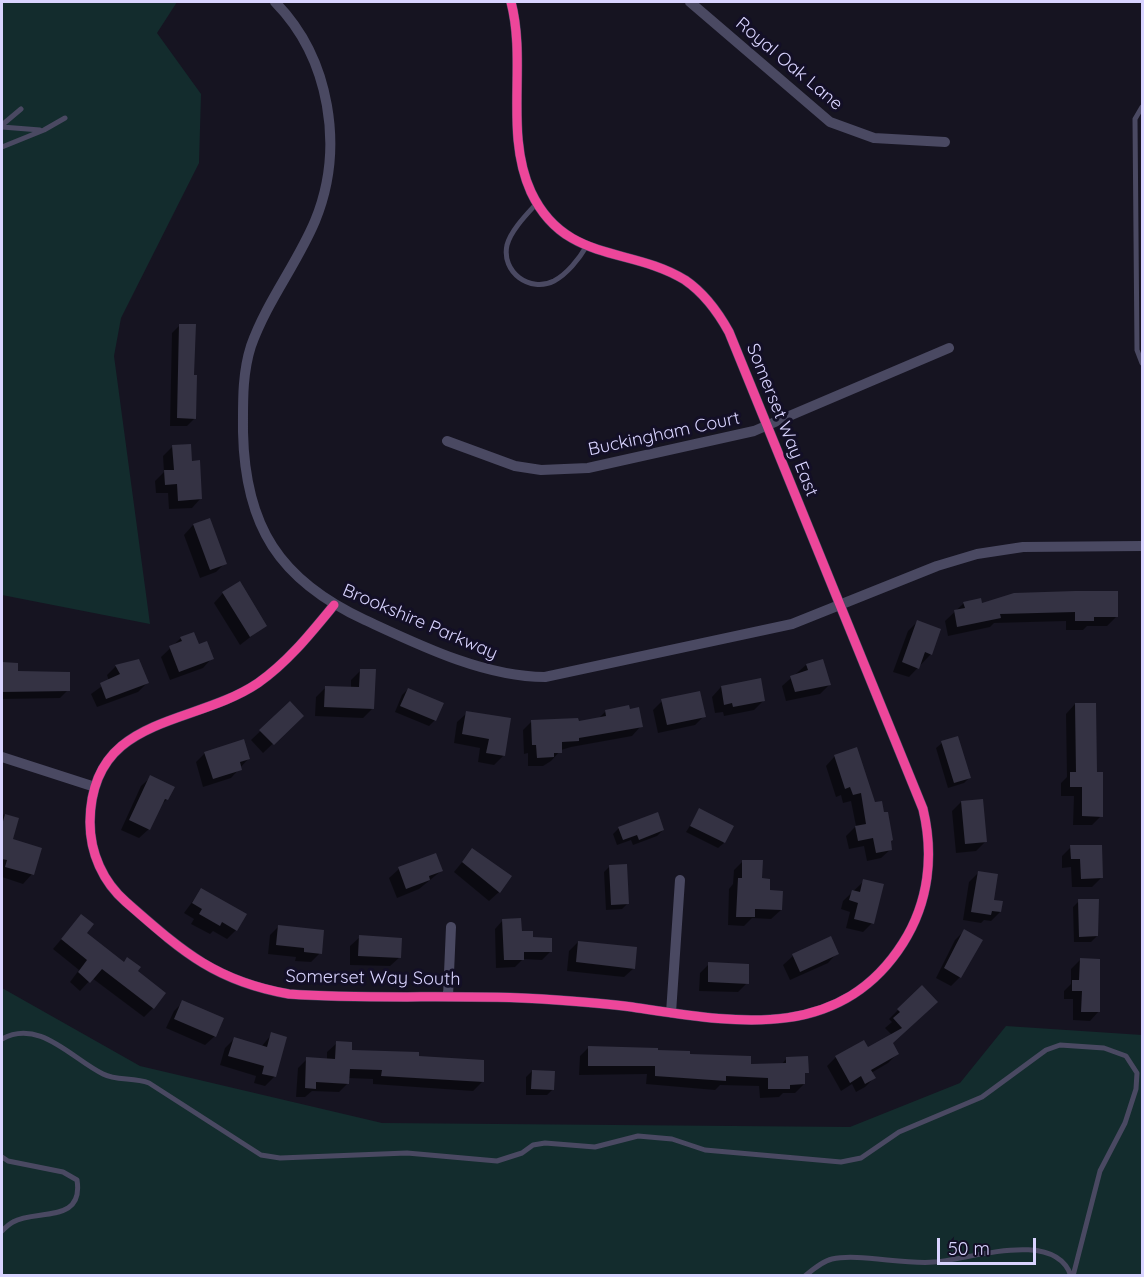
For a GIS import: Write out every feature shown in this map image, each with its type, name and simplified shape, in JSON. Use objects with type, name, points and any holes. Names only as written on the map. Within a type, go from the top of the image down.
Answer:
[{"type":"street","name":"Brookshire Parkway","points":[[275,2],[302,38],[317,69],[329,116],[330,156],[323,196],[315,220],[269,304],[250,348],[243,387],[245,470],[256,515],[271,545],[295,576],[334,605],[474,665],[526,677],[567,674],[761,632],[841,606],[937,566],[977,554],[1023,547],[1143,546]]},
{"type":"street","name":"Somerset Way East","points":[[510,2],[518,50],[519,149],[524,171],[537,203],[560,230],[586,247],[659,268],[685,281],[698,291],[716,311],[729,332],[913,779],[927,825],[929,861],[926,890],[907,937]]},
{"type":"street","name":"Royal Oak Lane","points":[[690,2],[830,122],[874,138],[945,142]]},
{"type":"street","name":"Buckingham Court","points":[[447,441],[505,464],[541,470],[572,470],[750,432],[949,348]]},
{"type":"street","name":"Somerset Way South","points":[[334,605],[286,660],[257,683],[218,704],[168,719],[136,734],[111,759],[95,787],[91,806],[91,842],[105,878],[119,895],[175,944],[213,971],[256,988],[289,994],[364,998],[448,996],[587,1002],[671,1013],[771,1021],[818,1012],[846,999],[876,977],[892,960],[907,937]]},
{"type":"street","points":[[2,757],[95,787]]},
{"type":"street","points":[[671,1013],[680,880]]},
{"type":"street","points":[[448,996],[451,927]]},
{"type":"lane","points":[[1143,107],[1135,119],[1137,350],[1143,363]]},
{"type":"lane","points":[[2,126],[21,109]]},
{"type":"lane","points":[[2,147],[44,130],[65,118]]},
{"type":"lane","points":[[2,126],[44,130]]},
{"type":"lane","points":[[537,203],[508,243],[508,261],[515,274],[531,284],[554,281],[586,247]]},
{"type":"lane","points":[[2,1039],[17,1034],[41,1036],[105,1075],[138,1079],[149,1083],[261,1155],[293,1158],[407,1153],[484,1161],[508,1158],[539,1144],[595,1147],[639,1136],[672,1139],[705,1150],[823,1163],[850,1162],[870,1153],[899,1132],[982,1097],[1046,1050],[1060,1045],[1104,1048],[1126,1056],[1137,1073],[1136,1089],[1125,1123],[1100,1171],[1072,1275]]},
{"type":"lane","points":[[2,1157],[8,1161],[63,1172],[77,1180],[79,1190],[76,1200],[66,1209],[22,1218],[12,1222],[2,1231]]},
{"type":"lane","points":[[805,1275],[832,1259],[930,1263],[1014,1250],[1033,1250],[1056,1257],[1072,1275]]},
{"type":"green space","points":[[2,2],[177,2],[157,33],[201,94],[199,163],[121,318],[114,356],[150,624],[2,595]]},
{"type":"green space","points":[[2,988],[140,1066],[382,1123],[850,1127],[960,1083],[1006,1026],[1142,1035],[1142,1275],[2,1275]]},
{"type":"building","points":[[179,324],[196,324],[194,375],[197,375],[196,419],[177,418]]},
{"type":"building","points":[[191,444],[192,461],[200,460],[202,499],[178,501],[177,484],[165,485],[164,470],[174,470],[172,445]]},
{"type":"building","points":[[210,518],[227,564],[210,570],[193,524]]},
{"type":"building","points":[[240,581],[267,626],[250,637],[222,592]]},
{"type":"building","points":[[1118,591],[1118,617],[1094,617],[1094,621],[1075,621],[1075,612],[1000,614],[1001,618],[957,627],[954,610],[965,608],[963,602],[981,598],[982,603],[1014,593]]},
{"type":"building","points":[[917,620],[941,629],[932,655],[925,652],[919,669],[902,662]]},
{"type":"building","points":[[194,632],[199,644],[207,641],[214,659],[179,672],[169,646],[182,641],[180,637]]},
{"type":"building","points":[[139,659],[149,683],[106,699],[100,683],[120,674],[115,665]]},
{"type":"building","points":[[823,659],[831,685],[795,692],[790,676],[808,670],[806,664]]},
{"type":"building","points":[[2,662],[18,663],[18,671],[70,672],[70,691],[2,692]]},
{"type":"building","points":[[360,669],[376,669],[374,709],[324,707],[325,686],[359,687]]},
{"type":"building","points":[[761,678],[765,701],[733,707],[732,703],[724,705],[721,686]]},
{"type":"building","points":[[408,688],[444,703],[436,721],[400,706]]},
{"type":"building","points":[[700,691],[706,717],[667,725],[661,699]]},
{"type":"building","points":[[290,701],[304,716],[274,745],[259,730]]},
{"type":"building","points":[[1075,703],[1096,703],[1097,772],[1103,772],[1103,817],[1082,816],[1082,787],[1070,787],[1070,772],[1076,772]]},
{"type":"building","points":[[629,705],[630,709],[639,707],[643,727],[579,738],[579,741],[562,742],[562,753],[554,753],[554,757],[537,758],[536,745],[532,745],[531,720],[578,718],[579,721],[606,716],[605,710]]},
{"type":"building","points":[[466,711],[511,718],[505,756],[486,753],[489,739],[462,734]]},
{"type":"building","points":[[958,736],[971,778],[954,783],[941,741]]},
{"type":"building","points":[[244,739],[250,759],[240,762],[242,770],[213,779],[204,752]]},
{"type":"building","points":[[857,747],[875,802],[882,801],[884,812],[888,812],[893,840],[891,841],[892,850],[876,853],[873,838],[858,841],[855,826],[866,824],[861,793],[853,795],[850,787],[845,789],[834,755]]},
{"type":"building","points":[[150,775],[175,787],[168,800],[165,799],[150,830],[129,820]]},
{"type":"building","points":[[983,799],[987,842],[965,844],[961,801]]},
{"type":"building","points":[[699,808],[734,826],[725,843],[690,826]]},
{"type":"building","points":[[658,812],[664,830],[639,840],[637,835],[623,840],[618,827]]},
{"type":"building","points":[[5,814],[19,818],[13,839],[42,848],[34,875],[5,867],[7,860],[2,859],[2,825]]},
{"type":"building","points":[[1070,845],[1102,845],[1103,878],[1081,879],[1080,859],[1071,859]]},
{"type":"building","points":[[472,848],[512,876],[500,893],[462,862]]},
{"type":"building","points":[[436,853],[443,871],[429,876],[430,880],[406,889],[398,867]]},
{"type":"building","points":[[742,860],[763,860],[762,878],[770,879],[770,890],[783,891],[782,910],[755,909],[755,917],[736,917],[738,878],[742,878]]},
{"type":"building","points":[[627,864],[629,904],[611,905],[609,865]]},
{"type":"building","points":[[978,871],[998,874],[994,900],[1003,901],[1001,912],[992,911],[991,915],[971,912]]},
{"type":"building","points":[[863,879],[884,884],[874,924],[854,919],[858,903],[849,900],[852,890],[860,892]]},
{"type":"building","points":[[201,888],[247,914],[237,931],[222,922],[220,926],[199,914],[202,909],[192,903]]},
{"type":"building","points":[[1078,899],[1099,899],[1098,936],[1079,937]]},
{"type":"building","points":[[81,914],[94,924],[87,933],[124,962],[127,957],[141,967],[138,971],[166,993],[154,1009],[102,969],[90,983],[78,972],[87,960],[61,939]]},
{"type":"building","points":[[521,918],[522,931],[533,931],[533,937],[552,938],[552,952],[524,952],[524,960],[504,960],[502,919]]},
{"type":"building","points":[[278,925],[324,930],[322,954],[304,952],[304,948],[276,945]]},
{"type":"building","points":[[964,929],[983,940],[961,978],[944,968]]},
{"type":"building","points":[[359,935],[402,938],[401,958],[358,956]]},
{"type":"building","points":[[831,936],[839,954],[800,972],[792,954]]},
{"type":"building","points":[[578,941],[637,947],[635,969],[576,962]]},
{"type":"building","points":[[1080,958],[1100,959],[1100,1012],[1081,1012],[1082,991],[1072,991],[1072,980],[1079,980]]},
{"type":"building","points":[[708,962],[749,964],[749,984],[708,982]]},
{"type":"building","points":[[922,985],[938,1002],[893,1043],[899,1054],[871,1070],[876,1078],[865,1084],[861,1076],[850,1083],[835,1056],[864,1040],[868,1047],[902,1028],[893,1018],[900,1012],[897,1009]]},
{"type":"building","points":[[182,1000],[224,1018],[216,1037],[174,1019]]},
{"type":"building","points":[[271,1032],[287,1037],[276,1077],[262,1074],[264,1066],[228,1056],[234,1037],[267,1047]]},
{"type":"building","points":[[336,1041],[352,1042],[352,1050],[419,1052],[419,1056],[484,1060],[484,1082],[381,1076],[382,1070],[350,1069],[349,1084],[316,1082],[316,1089],[305,1088],[306,1057],[335,1059]]},
{"type":"building","points":[[588,1046],[658,1048],[658,1050],[690,1051],[690,1054],[751,1056],[751,1064],[786,1063],[786,1057],[808,1056],[809,1073],[805,1073],[805,1084],[790,1085],[790,1089],[768,1089],[768,1078],[726,1076],[726,1081],[655,1076],[655,1066],[588,1066]]},
{"type":"building","points":[[532,1070],[555,1071],[554,1090],[531,1089]]},
{"type":"cycle path","points":[[334,605],[289,656],[258,683],[232,697],[150,728],[126,742],[108,761],[95,787],[90,822],[92,845],[105,876],[126,902],[164,935],[200,961],[240,981],[289,994],[542,999],[610,1004],[708,1018],[745,1020],[781,1019],[815,1012],[848,998],[877,975],[903,943],[919,911],[927,878],[928,844],[923,809],[729,332],[710,303],[685,280],[664,269],[580,243],[562,231],[545,215],[531,192],[523,169],[519,146],[517,49],[511,2]]}]
